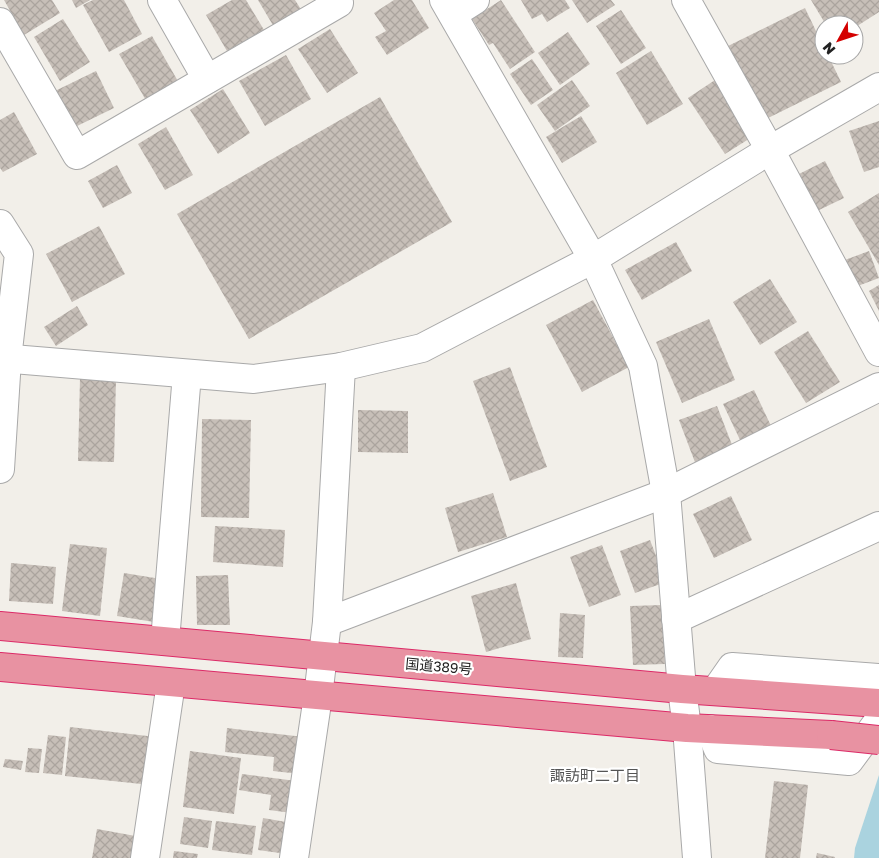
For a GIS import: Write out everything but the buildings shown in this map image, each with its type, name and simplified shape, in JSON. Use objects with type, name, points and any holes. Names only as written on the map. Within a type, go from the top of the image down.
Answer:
[{"type":"highway","name":"国道389号","points":[[0,626],[682,689],[879,703]]},
{"type":"highway","points":[[0,668],[699,729],[831,735],[879,740]]},
{"type":"street","points":[[162,0],[207,79]]},
{"type":"street","points":[[0,22],[77,155],[339,3],[337,0]]},
{"type":"street","points":[[475,0],[448,7],[593,259],[643,366],[666,493],[682,689],[699,729],[718,749],[849,762],[879,720]]},
{"type":"street","points":[[686,0],[770,150],[879,352]]},
{"type":"street","points":[[4,359],[254,379],[341,367],[422,348],[593,259],[770,150],[879,87]]},
{"type":"street","points":[[0,224],[19,254],[4,359],[0,469]]},
{"type":"street","points":[[294,858],[327,622],[341,367]]},
{"type":"street","points":[[165,641],[187,374]]},
{"type":"street","points":[[327,622],[666,493],[879,387]]},
{"type":"street","points":[[676,619],[879,526]]},
{"type":"street","points":[[716,690],[732,667],[879,678]]},
{"type":"street","points":[[145,858],[171,683]]},
{"type":"street","points":[[697,858],[699,729]]},
{"type":"water","points":[[879,775],[879,858],[854,858],[855,848]]},
{"type":"district","name":"諏訪町二丁目","points":[[595,775]]}]
